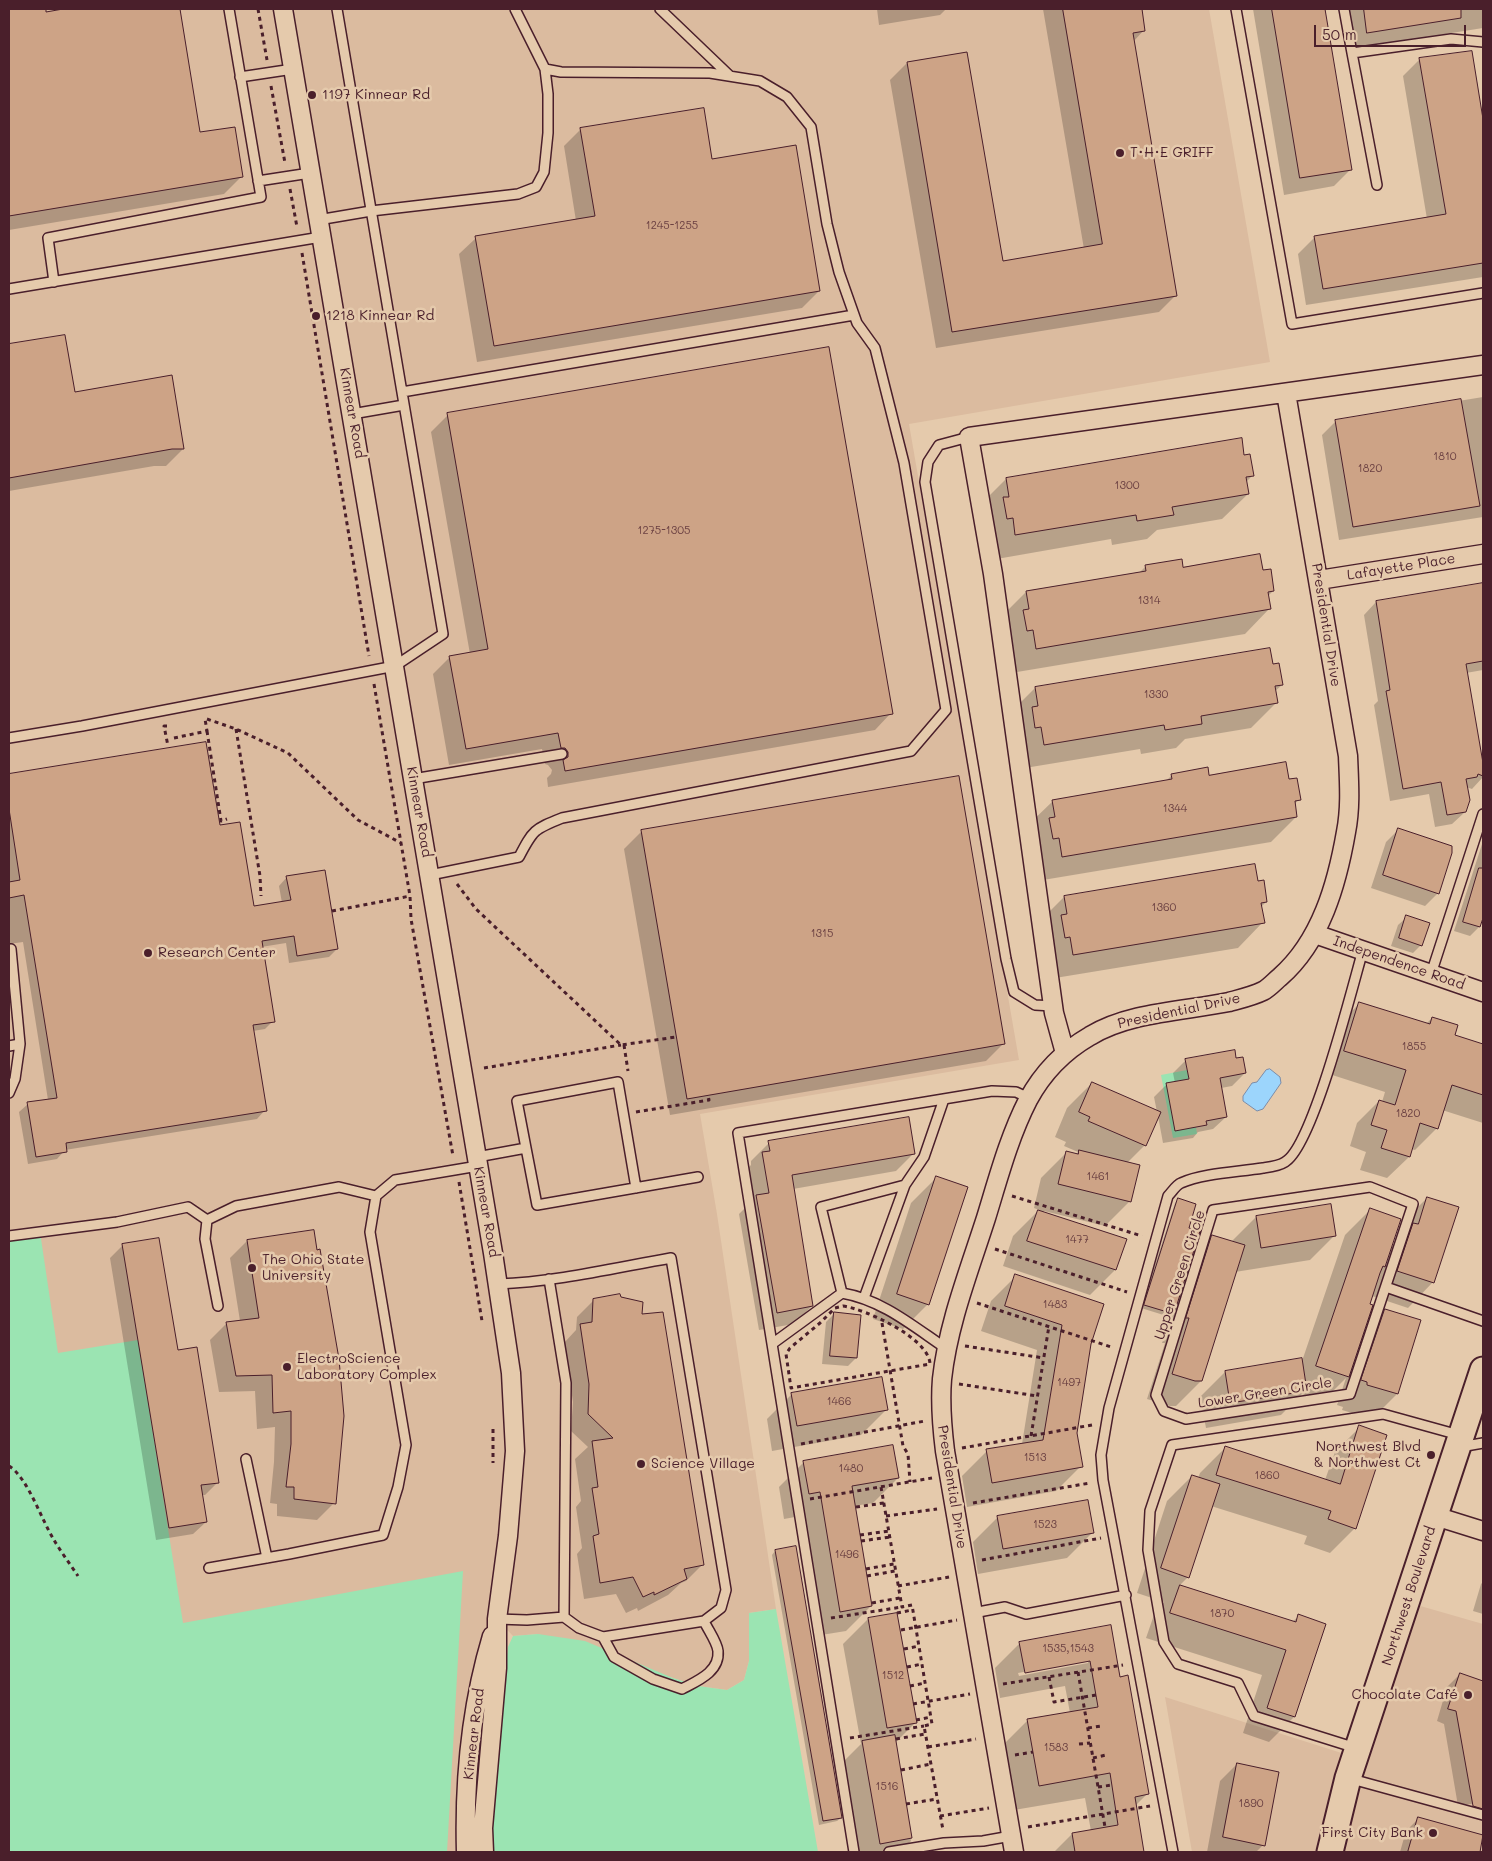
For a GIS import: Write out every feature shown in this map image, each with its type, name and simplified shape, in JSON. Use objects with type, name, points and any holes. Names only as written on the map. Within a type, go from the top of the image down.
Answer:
[{"type":"main road","name":"Northwest Boulevard","points":[[1330,1852],[1357,1748],[1435,1516],[1468,1442],[1483,1370]]},
{"type":"street","name":"Kinnear Road","points":[[283,9],[395,666],[512,1373],[515,1452],[508,1536],[497,1619],[497,1668],[484,1828],[484,1852]]},
{"type":"street","points":[[1065,1053],[1053,1006],[993,574],[968,437],[1483,365]]},
{"type":"street","name":"Presidential Drive","points":[[1011,1839],[948,1475],[941,1418],[942,1381],[948,1346],[960,1297],[1015,1127],[1029,1098],[1046,1073],[1065,1053],[1091,1035],[1112,1026],[1153,1015],[1232,1001],[1264,990],[1291,968],[1315,934],[1330,899],[1346,831],[1349,796],[1348,756],[1286,393]]},
{"type":"street","name":"Lafayette Place","points":[[1319,580],[1483,554]]},
{"type":"street","name":"Independence Road","points":[[1315,934],[1483,992]]},
{"type":"street","points":[[1435,1516],[1483,1532]]},
{"type":"street","name":"Kinnear Road","points":[[466,1852],[465,1821],[470,1737],[483,1667],[497,1619]]},
{"type":"lane","points":[[54,282],[48,238],[261,197],[229,9]]},
{"type":"lane","points":[[9,738],[395,666],[443,634],[337,9]]},
{"type":"lane","points":[[318,220],[371,211],[518,194],[536,187],[544,172],[548,133],[548,94],[545,69],[516,9]]},
{"type":"lane","points":[[660,9],[730,76]]},
{"type":"lane","points":[[1236,9],[1292,324],[1483,293]]},
{"type":"lane","points":[[1344,9],[1377,185]]},
{"type":"lane","points":[[1352,53],[1451,39],[1483,42]]},
{"type":"lane","points":[[240,77],[293,69]]},
{"type":"lane","points":[[430,875],[519,857],[538,827],[562,818],[911,751],[946,710],[904,463],[875,348],[856,323],[839,272],[827,224],[811,127],[787,97],[760,81],[710,73],[561,72],[545,69]]},
{"type":"lane","points":[[258,181],[310,173]]},
{"type":"lane","points":[[9,289],[321,237]]},
{"type":"lane","points":[[402,392],[854,315]]},
{"type":"lane","points":[[352,414],[404,405]]},
{"type":"lane","points":[[968,437],[939,445],[928,462],[925,482],[1014,992],[1035,1005],[1053,1006]]},
{"type":"lane","points":[[413,779],[562,754]]},
{"type":"lane","points":[[1431,974],[1483,814]]},
{"type":"lane","points":[[9,1093],[15,1079],[20,1044],[12,949]]},
{"type":"lane","points":[[1173,1852],[1103,1480],[1101,1454],[1107,1422],[1168,1196],[1179,1183],[1198,1178],[1272,1166],[1285,1162],[1296,1152],[1323,1088],[1363,950]]},
{"type":"lane","points":[[9,1046],[20,1044]]},
{"type":"lane","points":[[636,1188],[618,1082],[517,1101],[537,1205],[636,1188],[698,1177]]},
{"type":"lane","points":[[854,1852],[738,1133],[992,1091],[1016,1092],[1029,1098]]},
{"type":"lane","points":[[864,1298],[905,1185],[924,1157],[944,1099]]},
{"type":"lane","points":[[209,1568],[383,1534],[398,1487],[406,1445],[370,1232],[376,1196],[395,1180],[456,1169],[526,1148]]},
{"type":"lane","points":[[842,1293],[821,1208],[905,1185]]},
{"type":"lane","points":[[207,1220],[236,1206],[339,1187],[376,1196]]},
{"type":"lane","name":"Lower Green Circle","points":[[1164,1411],[1186,1419],[1350,1394],[1413,1204],[1370,1187]]},
{"type":"lane","name":"Upper Green Circle","points":[[1164,1411],[1156,1395],[1212,1210],[1370,1187]]},
{"type":"lane","points":[[9,1236],[117,1222],[188,1207],[207,1220]]},
{"type":"lane","points":[[207,1220],[205,1239],[218,1306]]},
{"type":"lane","points":[[497,1619],[527,1620],[564,1617],[579,1628],[603,1637],[704,1622],[721,1608],[726,1590],[671,1258],[550,1279],[498,1284]]},
{"type":"lane","points":[[550,1279],[566,1383],[564,1617]]},
{"type":"lane","points":[[1386,1288],[1483,1321]]},
{"type":"lane","points":[[772,1344],[842,1293],[864,1298],[883,1306],[948,1346]]},
{"type":"lane","points":[[1357,1748],[1254,1716],[1238,1683],[1178,1664],[1164,1642],[1148,1550],[1150,1511],[1172,1445],[1382,1414],[1468,1442]]},
{"type":"lane","points":[[246,1459],[267,1558]]},
{"type":"lane","points":[[973,1615],[1005,1607],[1026,1614],[1126,1595]]},
{"type":"lane","points":[[603,1637],[614,1657],[653,1679],[682,1689],[705,1677],[716,1665],[718,1650],[704,1622]]},
{"type":"lane","points":[[1348,1778],[1483,1815]]},
{"type":"lane","points":[[889,1852],[944,1843],[1011,1839]]},
{"type":"path","points":[[258,9],[402,843],[410,896],[410,919],[483,1328]]},
{"type":"path","points":[[197,721],[209,718],[288,753],[358,820],[402,843]]},
{"type":"path","points":[[205,719],[221,821],[227,819]]},
{"type":"path","points":[[168,746],[164,726],[173,725]]},
{"type":"path","points":[[236,729],[260,876],[261,896]]},
{"type":"path","points":[[174,738],[207,731]]},
{"type":"path","points":[[457,884],[476,909],[622,1045]]},
{"type":"path","points":[[332,911],[410,896]]},
{"type":"path","points":[[484,1068],[676,1037]]},
{"type":"path","points":[[636,1112],[709,1100],[708,1095]]},
{"type":"path","points":[[994,1191],[1156,1240]]},
{"type":"path","points":[[978,1243],[1140,1297]]},
{"type":"path","points":[[960,1297],[1125,1351]]},
{"type":"path","points":[[843,1306],[854,1308],[882,1320],[897,1327],[925,1351],[930,1359],[930,1364],[791,1388],[786,1354],[790,1348],[835,1308],[843,1306]]},
{"type":"path","points":[[882,1320],[903,1446],[908,1454],[910,1482]]},
{"type":"path","points":[[1031,1436],[1049,1325]]},
{"type":"path","points":[[948,1346],[1044,1358]]},
{"type":"path","points":[[942,1381],[1037,1396]]},
{"type":"path","points":[[788,1446],[941,1418]]},
{"type":"path","points":[[945,1451],[1107,1422]]},
{"type":"path","points":[[493,1423],[493,1468]]},
{"type":"path","points":[[9,1466],[14,1469],[28,1490],[53,1539],[78,1576]]},
{"type":"path","points":[[797,1501],[948,1475]]},
{"type":"path","points":[[886,1516],[953,1507],[1103,1480]]},
{"type":"path","points":[[881,1487],[902,1607]]},
{"type":"path","points":[[856,1508],[884,1503]]},
{"type":"path","points":[[860,1535],[888,1531]]},
{"type":"path","points":[[898,1586],[1114,1536]]},
{"type":"path","points":[[861,1541],[890,1537]]},
{"type":"path","points":[[866,1569],[894,1564]]},
{"type":"path","points":[[867,1576],[896,1571]]},
{"type":"path","points":[[872,1603],[900,1598]]},
{"type":"path","points":[[816,1620],[912,1605],[932,1724],[836,1741]]},
{"type":"path","points":[[897,1613],[912,1610]]},
{"type":"path","points":[[901,1630],[973,1615]]},
{"type":"path","points":[[904,1649],[918,1646]]},
{"type":"path","points":[[914,1704],[1049,1677],[1138,1662]]},
{"type":"path","points":[[907,1667],[922,1664]]},
{"type":"path","points":[[1078,1672],[1105,1827]]},
{"type":"path","points":[[1049,1677],[1054,1702],[1096,1695]]},
{"type":"path","points":[[910,1686],[925,1683]]},
{"type":"path","points":[[916,1720],[931,1718]]},
{"type":"path","points":[[924,1726],[943,1835]]},
{"type":"path","points":[[1088,1728],[1102,1726]]},
{"type":"path","points":[[896,1739],[925,1734]]},
{"type":"path","points":[[928,1747],[994,1736]]},
{"type":"path","points":[[1079,1744],[1090,1742]]},
{"type":"path","points":[[1093,1758],[1106,1755]]},
{"type":"path","points":[[901,1770],[931,1764]]},
{"type":"path","points":[[1098,1787],[1112,1785]]},
{"type":"path","points":[[906,1804],[937,1799]]},
{"type":"path","points":[[1011,1839],[1103,1814],[1164,1803]]},
{"type":"path","points":[[940,1816],[1005,1805]]},
{"type":"shaded area","points":[[9,9],[1209,9],[1270,362],[909,424],[1019,1060],[700,1114],[717,1214],[776,1609],[749,1613],[749,1661],[744,1680],[727,1690],[698,1686],[538,1634],[513,1636],[497,1619],[483,1667],[466,1852],[9,1852]]},
{"type":"shaded area","points":[[1403,1601],[1483,1624],[1483,1852],[1192,1852],[1165,1697],[1351,1756]]},
{"type":"green space","points":[[1187,1070],[1189,1079],[1167,1083],[1196,1127],[1197,1134],[1173,1138],[1161,1075]]},
{"type":"green space","points":[[40,1232],[58,1353],[138,1340],[183,1623],[463,1571],[447,1852],[9,1852],[9,1236]]},
{"type":"green space","points":[[776,1609],[818,1852],[491,1852],[491,1804],[508,1647],[513,1636],[538,1634],[585,1641],[673,1678],[698,1686],[727,1690],[744,1680],[749,1661],[749,1613]]},
{"type":"water","points":[[1270,1069],[1280,1077],[1281,1083],[1263,1109],[1257,1111],[1243,1101],[1243,1096],[1252,1083],[1257,1082],[1266,1070]]},
{"type":"building","points":[[9,9],[46,9],[46,12],[63,9],[180,9],[200,132],[235,127],[243,177],[9,216]]},
{"type":"building","name":"T·H·E GRIFF","points":[[1063,9],[1142,9],[1145,31],[1133,33],[1177,296],[952,332],[907,62],[967,52],[1003,261],[1102,244]]},
{"type":"building","points":[[1272,9],[1325,9],[1352,170],[1300,178]]},
{"type":"building","points":[[1364,9],[1461,9],[1461,18],[1367,33]]},
{"type":"building","points":[[1472,51],[1483,119],[1483,263],[1323,289],[1314,236],[1446,214],[1419,58]]},
{"type":"building","points":[[704,108],[712,159],[796,145],[820,291],[494,346],[475,236],[595,216],[580,128]]},
{"type":"building","points":[[65,335],[75,392],[172,375],[184,449],[172,449],[9,478],[9,344]]},
{"type":"building","points":[[829,347],[893,714],[565,771],[563,760],[568,757],[568,752],[565,748],[561,748],[558,733],[466,749],[449,656],[488,649],[447,413]]},
{"type":"building","points":[[1461,399],[1480,506],[1353,527],[1335,420]]},
{"type":"building","points":[[1242,438],[1244,455],[1250,454],[1254,476],[1246,477],[1249,494],[1172,507],[1174,515],[1137,521],[1136,515],[1015,535],[1013,518],[1007,519],[1003,497],[1009,497],[1006,478]]},
{"type":"building","points":[[1260,554],[1263,570],[1271,569],[1274,591],[1268,592],[1271,609],[1036,649],[1033,630],[1027,631],[1023,610],[1029,609],[1026,591],[1146,571],[1145,565],[1182,559],[1183,567]]},
{"type":"building","points":[[1483,583],[1483,661],[1466,664],[1483,763],[1483,776],[1478,774],[1477,777],[1466,779],[1470,800],[1466,812],[1447,815],[1441,782],[1403,789],[1386,691],[1390,690],[1376,601]]},
{"type":"building","points":[[1270,648],[1273,664],[1279,663],[1283,685],[1275,686],[1278,703],[1201,716],[1202,724],[1165,730],[1164,725],[1044,745],[1041,727],[1035,728],[1032,707],[1038,706],[1035,687]]},
{"type":"building","name":"Research Center","points":[[206,742],[220,825],[240,822],[254,906],[291,900],[286,876],[325,870],[338,949],[297,956],[294,936],[262,941],[275,1022],[253,1025],[267,1111],[66,1143],[67,1152],[36,1157],[27,1102],[57,1098],[24,895],[9,898],[9,882],[20,880],[9,809],[9,774]]},
{"type":"building","points":[[1286,762],[1289,779],[1297,778],[1301,800],[1295,801],[1297,817],[1062,857],[1059,838],[1053,839],[1049,818],[1055,817],[1052,800],[1172,779],[1171,774],[1208,767],[1209,775]]},
{"type":"building","points":[[959,776],[1005,1044],[687,1099],[641,830]]},
{"type":"building","points":[[1398,828],[1452,846],[1452,853],[1439,894],[1383,875]]},
{"type":"building","points":[[1255,864],[1258,881],[1264,880],[1267,902],[1261,903],[1265,923],[1073,955],[1070,937],[1065,938],[1061,915],[1067,914],[1064,896]]},
{"type":"building","points":[[1479,868],[1483,868],[1483,918],[1480,927],[1463,922]]},
{"type":"building","points":[[1406,915],[1430,923],[1422,946],[1399,938]]},
{"type":"building","points":[[1359,1002],[1430,1024],[1432,1017],[1458,1025],[1455,1035],[1483,1044],[1483,1095],[1452,1085],[1438,1129],[1420,1123],[1410,1157],[1381,1148],[1387,1130],[1371,1125],[1379,1100],[1395,1105],[1406,1070],[1344,1051]]},
{"type":"building","points":[[1235,1050],[1236,1058],[1243,1057],[1246,1073],[1220,1078],[1227,1117],[1206,1121],[1207,1125],[1175,1131],[1166,1083],[1189,1079],[1185,1059]]},
{"type":"building","points":[[1092,1082],[1161,1112],[1146,1146],[1088,1121],[1090,1117],[1079,1112]]},
{"type":"building","points":[[909,1117],[915,1154],[792,1175],[813,1306],[777,1313],[756,1195],[769,1193],[762,1152],[770,1151],[768,1141]]},
{"type":"building","points":[[1079,1150],[1140,1165],[1131,1202],[1058,1184],[1066,1151],[1078,1154]]},
{"type":"building","points":[[936,1176],[968,1187],[929,1305],[897,1294]]},
{"type":"building","points":[[1427,1197],[1459,1207],[1434,1283],[1397,1271],[1413,1223],[1418,1224]]},
{"type":"building","points":[[1178,1198],[1196,1204],[1189,1228],[1200,1231],[1174,1314],[1144,1305]]},
{"type":"building","points":[[1331,1204],[1336,1236],[1261,1248],[1256,1216]]},
{"type":"building","points":[[1370,1208],[1401,1219],[1385,1267],[1383,1266],[1380,1273],[1370,1304],[1373,1305],[1349,1377],[1316,1366]]},
{"type":"building","points":[[1038,1210],[1127,1239],[1116,1270],[1027,1241]]},
{"type":"building","name":"ElectroScience Laboratory Complex","points":[[314,1230],[317,1250],[320,1249],[339,1359],[344,1416],[336,1504],[294,1499],[294,1487],[286,1487],[291,1444],[291,1411],[273,1413],[272,1375],[236,1376],[226,1322],[259,1318],[247,1240]]},
{"type":"building","points":[[1212,1235],[1245,1245],[1202,1381],[1195,1381],[1172,1374],[1189,1318],[1186,1318]]},
{"type":"building","points":[[159,1238],[178,1350],[197,1347],[219,1483],[201,1485],[207,1522],[169,1528],[122,1244]]},
{"type":"building","points":[[1015,1274],[1104,1304],[1091,1344],[1077,1433],[1083,1467],[992,1483],[986,1449],[1043,1440],[1062,1325],[1005,1306]]},
{"type":"building","name":"Science Village","points":[[620,1294],[621,1297],[643,1302],[642,1314],[663,1312],[704,1565],[684,1569],[687,1579],[654,1595],[654,1592],[643,1597],[633,1577],[600,1583],[593,1536],[599,1534],[592,1488],[598,1487],[592,1441],[613,1438],[588,1414],[589,1384],[580,1324],[592,1322],[593,1299]]},
{"type":"building","points":[[1385,1309],[1421,1320],[1398,1394],[1367,1385],[1367,1382],[1361,1380]]},
{"type":"building","points":[[834,1312],[861,1315],[857,1358],[830,1356]]},
{"type":"building","points":[[1302,1358],[1307,1391],[1230,1403],[1225,1371]]},
{"type":"building","points":[[882,1377],[888,1410],[797,1426],[791,1393]]},
{"type":"building","points":[[1359,1425],[1387,1435],[1356,1529],[1328,1519],[1331,1511],[1216,1475],[1225,1446],[1340,1484]]},
{"type":"building","points":[[893,1445],[899,1478],[852,1486],[872,1606],[840,1612],[820,1492],[809,1494],[803,1461]]},
{"type":"building","points":[[1192,1475],[1220,1484],[1189,1578],[1161,1568]]},
{"type":"building","points":[[1088,1500],[1094,1533],[1003,1549],[997,1516]]},
{"type":"building","points":[[796,1546],[842,1818],[823,1821],[775,1550]]},
{"type":"building","points":[[1180,1585],[1296,1622],[1298,1614],[1326,1624],[1295,1717],[1267,1708],[1286,1650],[1170,1613]]},
{"type":"building","points":[[897,1613],[917,1723],[887,1728],[868,1618]]},
{"type":"building","points":[[1111,1625],[1120,1677],[1128,1675],[1149,1794],[1135,1797],[1144,1852],[1075,1852],[1072,1833],[1118,1825],[1110,1773],[1039,1786],[1027,1719],[1098,1707],[1090,1661],[1025,1673],[1019,1642]]},
{"type":"building","points":[[1460,1673],[1483,1681],[1483,1809],[1473,1806],[1456,1711],[1448,1709]]},
{"type":"building","points":[[895,1735],[912,1838],[880,1844],[862,1741]]},
{"type":"building","points":[[1237,1763],[1279,1772],[1265,1846],[1223,1837]]},
{"type":"building","name":"First City Bank","points":[[1418,1817],[1483,1835],[1480,1852],[1408,1852]]},
{"type":"place","name":"1197 Kinnear Rd","points":[[312,95]]},
{"type":"place","name":"T·H·E GRIFF","points":[[1120,153]]},
{"type":"place","name":"1218 Kinnear Rd","points":[[316,316]]},
{"type":"place","name":"Research Center","points":[[148,953]]},
{"type":"place","name":"The Ohio State University","points":[[252,1268]]},
{"type":"place","name":"ElectroScience Laboratory Complex","points":[[287,1367]]},
{"type":"place","name":"Northwest Blvd & Northwest Ct","points":[[1431,1455]]},
{"type":"place","name":"Science Village","points":[[641,1464]]},
{"type":"place","name":"Chocolate Café","points":[[1468,1695]]},
{"type":"place","name":"First City Bank","points":[[1433,1833]]}]
